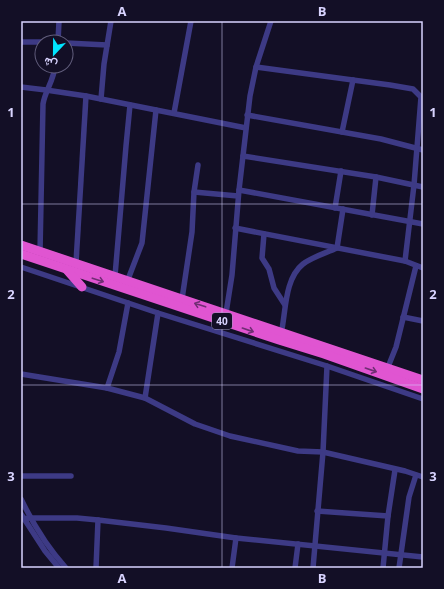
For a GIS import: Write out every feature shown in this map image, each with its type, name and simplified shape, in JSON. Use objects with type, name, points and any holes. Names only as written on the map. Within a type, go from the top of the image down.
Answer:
[{"type":"highway","name":"40","points":[[21,245],[114,276],[126,285],[209,317],[339,352],[388,367],[423,380]]},
{"type":"highway","name":"40","points":[[21,254],[66,269],[182,299],[226,313],[324,354],[423,389]]},
{"type":"highway","points":[[66,269],[82,287]]},
{"type":"street","points":[[58,21],[58,34]]},
{"type":"street","points":[[101,99],[111,21]]},
{"type":"street","points":[[174,113],[192,21]]},
{"type":"street","points":[[226,313],[232,275],[235,228],[247,115],[256,67],[271,21]]},
{"type":"street","points":[[21,42],[34,42]]},
{"type":"street","points":[[74,43],[107,45]]},
{"type":"street","points":[[256,67],[390,85],[414,89],[418,93],[421,97],[420,149],[405,261]]},
{"type":"street","points":[[40,252],[42,111],[46,90],[52,80],[53,74]]},
{"type":"street","points":[[342,132],[353,80]]},
{"type":"street","points":[[21,87],[86,96],[246,128]]},
{"type":"street","points":[[76,263],[86,96]]},
{"type":"street","points":[[114,276],[130,105]]},
{"type":"street","points":[[126,285],[142,243],[156,110]]},
{"type":"street","points":[[247,115],[395,142],[420,149]]},
{"type":"street","points":[[243,156],[376,177],[423,187]]},
{"type":"street","points":[[182,299],[192,232],[194,192],[198,165]]},
{"type":"street","points":[[336,208],[341,171]]},
{"type":"street","points":[[372,215],[376,177]]},
{"type":"street","points":[[194,192],[239,193],[343,209],[423,224]]},
{"type":"street","points":[[337,248],[343,209]]},
{"type":"street","points":[[235,228],[405,261],[423,268]]},
{"type":"street","points":[[264,234],[262,258],[269,269],[274,288],[285,305]]},
{"type":"street","points":[[280,336],[285,305],[291,282],[298,269],[303,264],[337,248]]},
{"type":"street","points":[[21,266],[158,313],[327,366],[423,399]]},
{"type":"street","points":[[388,367],[396,347],[416,266]]},
{"type":"street","points":[[107,388],[119,352],[128,303]]},
{"type":"street","points":[[145,398],[158,313]]},
{"type":"street","points":[[206,328],[209,317]]},
{"type":"street","points":[[403,317],[423,321]]},
{"type":"street","points":[[313,568],[323,452],[327,366]]},
{"type":"street","points":[[21,374],[107,388],[145,398],[195,424],[230,436],[298,451],[323,452],[395,470],[405,471],[423,477]]},
{"type":"street","points":[[383,568],[388,516],[395,470]]},
{"type":"street","points":[[399,568],[409,497],[416,475]]},
{"type":"street","points":[[21,476],[71,476]]},
{"type":"street","points":[[21,499],[30,518],[50,550],[66,568]]},
{"type":"street","points":[[317,511],[388,516]]},
{"type":"street","points":[[22,517],[98,520],[236,538],[423,558]]},
{"type":"street","points":[[22,517],[45,551],[59,568]]},
{"type":"street","points":[[96,568],[98,520]]},
{"type":"street","points":[[232,568],[236,538]]},
{"type":"street","points":[[295,568],[298,544]]}]
